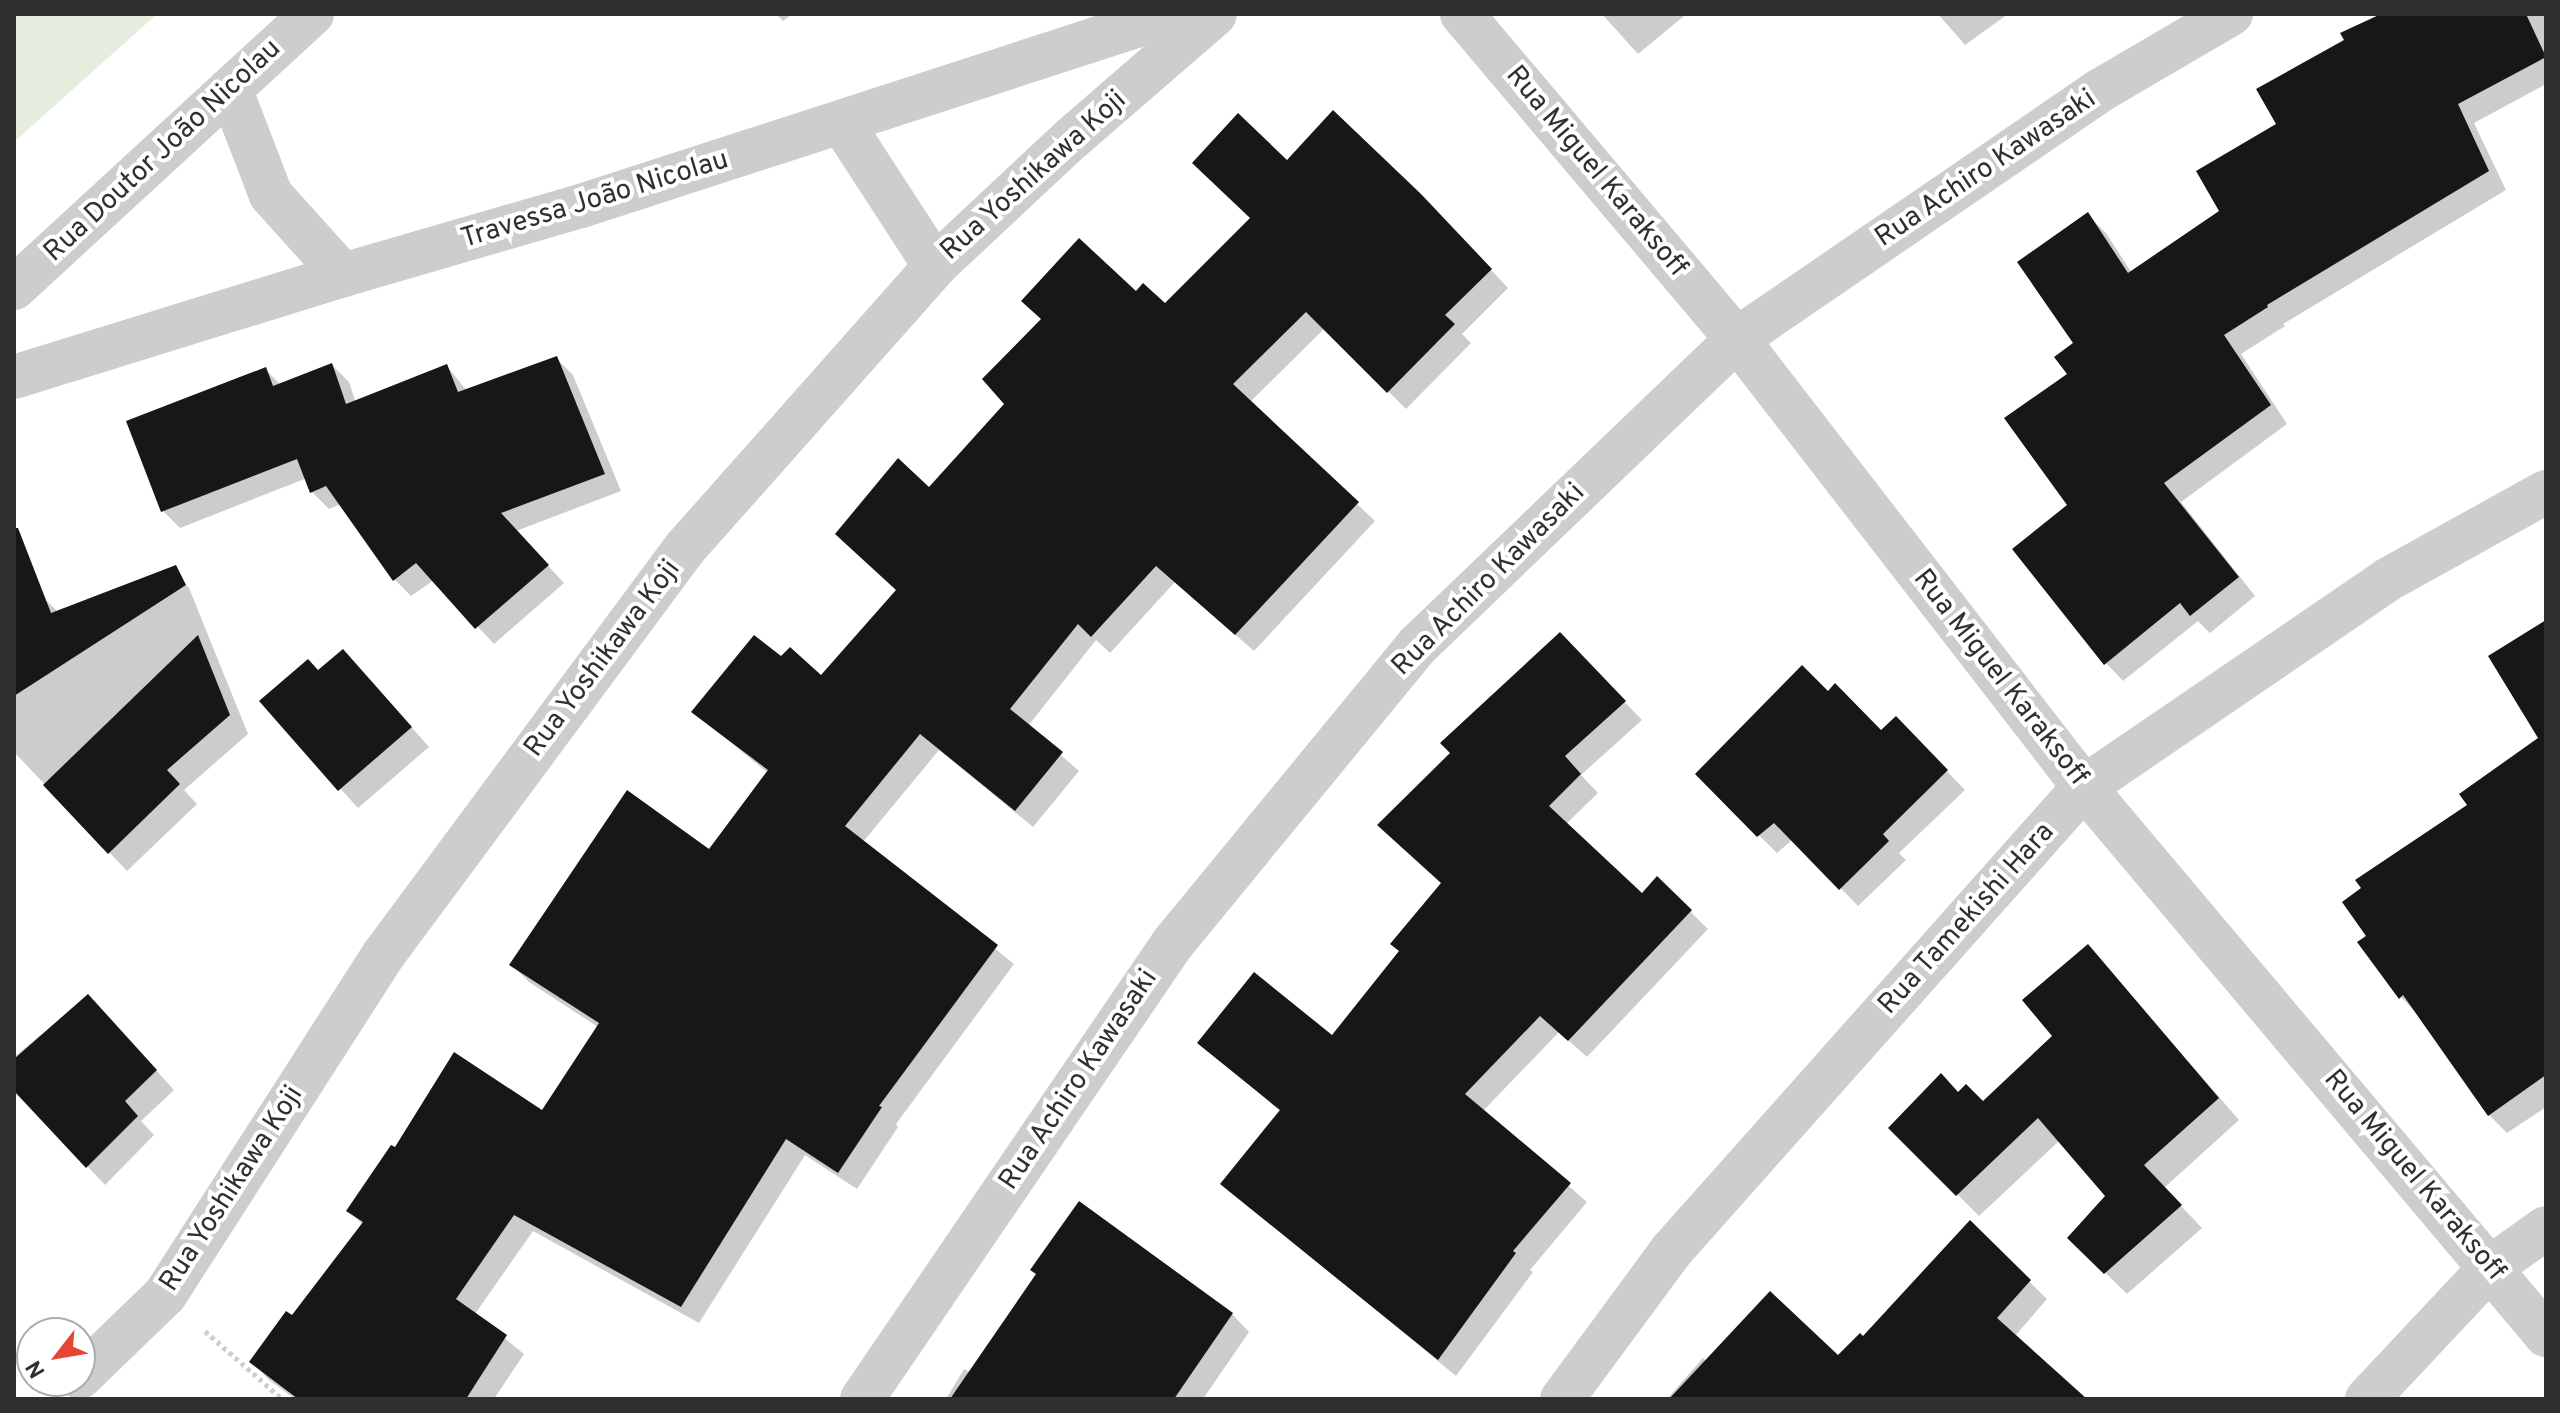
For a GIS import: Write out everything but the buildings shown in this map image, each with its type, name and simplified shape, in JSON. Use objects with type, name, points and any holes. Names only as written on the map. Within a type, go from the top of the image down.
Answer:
[{"type":"street","name":"Rua Doutor João Nicolau","points":[[14,288],[312,14]]},
{"type":"street","name":"Travessa João Nicolau","points":[[14,377],[343,275],[581,206],[1173,14]]},
{"type":"street","name":"Rua Yoshikawa Koji","points":[[96,1362],[165,1295],[384,954],[685,548],[935,266],[1072,138],[1215,14]]},
{"type":"street","name":"Rua Miguel Karaksoff","points":[[1462,14],[1737,339],[2084,787],[2546,1335]]},
{"type":"street","name":"Rua Achiro Kawasaki","points":[[862,1399],[1173,943],[1418,645],[1737,339],[2099,91],[2231,14]]},
{"type":"street","points":[[231,91],[271,195],[343,275]]},
{"type":"street","points":[[842,123],[935,266]]},
{"type":"street","name":"Rua Tamekishi Hara","points":[[1562,1399],[1671,1251],[2084,787],[2387,580],[2546,492]]},
{"type":"street","points":[[2367,1399],[2491,1267],[2546,1228]]},
{"type":"path","points":[[165,1295],[282,1399]]},
{"type":"green space","points":[[14,14],[157,14],[14,142]]}]
